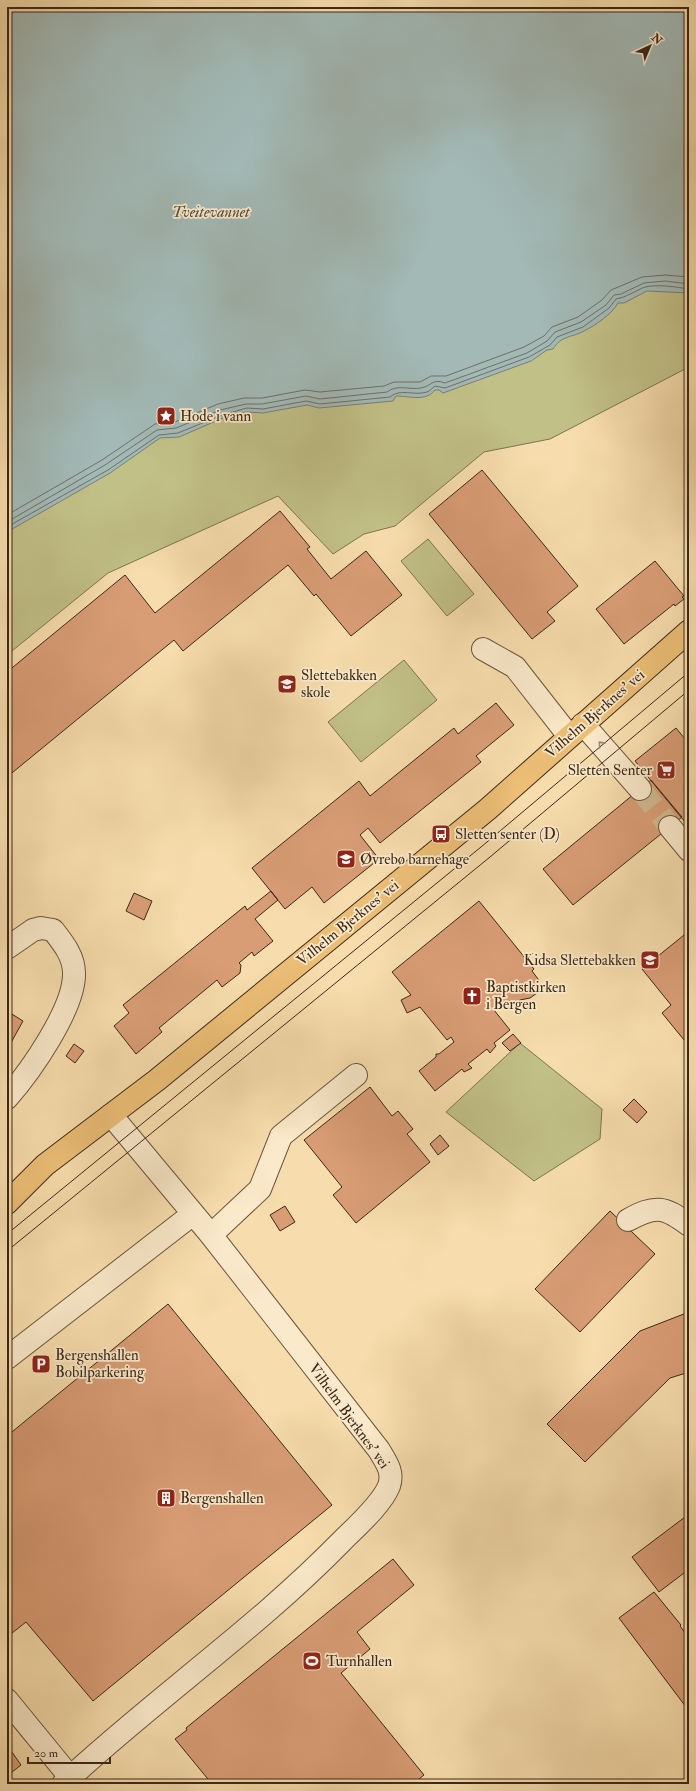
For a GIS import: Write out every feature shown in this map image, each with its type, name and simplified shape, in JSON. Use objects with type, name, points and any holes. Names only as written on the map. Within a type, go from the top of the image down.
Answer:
[{"type":"main road","name":"Vilhelm Bjerknes' vei","points":[[7,1203],[45,1165],[157,1080],[488,809],[689,631]]},
{"type":"street","points":[[483,650],[515,667],[576,730],[637,787]]},
{"type":"street","points":[[670,826],[689,850]]},
{"type":"street","points":[[7,948],[33,930],[40,928],[53,930],[64,945],[71,960],[74,972],[73,988],[58,1023],[24,1077],[7,1098]]},
{"type":"street","points":[[211,1235],[260,1189],[281,1136],[356,1074]]},
{"type":"street","name":"Vilhelm Bjerknes' vei","points":[[66,1780],[275,1606],[318,1565],[372,1510],[389,1486],[391,1470],[379,1450],[211,1235],[111,1115]]},
{"type":"street","points":[[628,1220],[646,1210],[659,1209],[674,1214],[689,1225]]},
{"type":"street","points":[[7,1358],[193,1214]]},
{"type":"street","points":[[7,1700],[66,1780]]},
{"type":"shaded area","name":"Tveitevannet","points":[[7,7],[689,7],[689,367],[550,439],[484,452],[395,526],[364,534],[333,554],[278,496],[108,573],[7,655]]},
{"type":"shaded area","points":[[428,539],[474,594],[447,616],[401,561]]},
{"type":"shaded area","points":[[404,660],[437,700],[361,762],[328,722]]},
{"type":"shaded area","points":[[520,1043],[602,1109],[600,1139],[534,1181],[446,1112]]},
{"type":"water","name":"Tveitevannet","points":[[7,7],[689,7],[689,293],[647,291],[624,303],[618,303],[608,315],[598,322],[584,331],[563,339],[556,344],[553,349],[547,350],[531,361],[443,393],[439,390],[435,390],[431,394],[422,397],[396,396],[393,401],[319,408],[307,405],[263,413],[247,412],[223,418],[179,437],[160,438],[110,473],[7,532]]},
{"type":"building","points":[[482,470],[578,586],[547,612],[555,621],[532,639],[429,514]]},
{"type":"building","points":[[280,511],[310,547],[307,549],[331,579],[366,551],[402,595],[351,636],[316,594],[314,596],[288,565],[183,651],[174,640],[7,777],[7,672],[125,575],[155,613]]},
{"type":"building","points":[[655,561],[684,596],[682,597],[684,599],[675,606],[674,604],[624,644],[596,609]]},
{"type":"building","points":[[496,703],[514,725],[476,756],[481,762],[380,843],[368,828],[360,835],[379,859],[324,903],[312,887],[285,909],[252,868],[359,781],[370,796],[454,728],[458,734]]},
{"type":"building","name":"Sletten Senter","points":[[676,728],[689,744],[689,827],[635,761]]},
{"type":"building","points":[[651,780],[682,817],[573,905],[543,869]]},
{"type":"building","points":[[271,891],[278,900],[255,919],[273,941],[254,956],[252,952],[239,963],[241,965],[240,973],[222,987],[217,980],[159,1028],[162,1032],[136,1054],[114,1026],[129,1013],[123,1005],[245,906],[247,910]]},
{"type":"building","points":[[134,893],[152,901],[144,920],[126,911]]},
{"type":"building","name":"Baptistkirken i Bergen","points":[[479,901],[534,969],[532,971],[538,979],[539,986],[537,993],[530,998],[520,1000],[509,1008],[501,1004],[494,1010],[510,1030],[494,1043],[496,1046],[490,1053],[487,1049],[468,1064],[472,1068],[464,1072],[462,1069],[435,1091],[419,1071],[436,1057],[436,1054],[439,1054],[454,1042],[451,1037],[447,1040],[420,1007],[407,1013],[401,1000],[411,995],[392,972]]},
{"type":"building","points":[[689,931],[689,1046],[662,1013],[671,1005],[642,969]]},
{"type":"building","points":[[7,1011],[23,1021],[7,1050]]},
{"type":"building","points":[[513,1034],[521,1043],[510,1051],[502,1043]]},
{"type":"building","points":[[74,1044],[84,1051],[75,1063],[66,1056]]},
{"type":"building","points":[[370,1087],[392,1116],[398,1111],[413,1129],[407,1134],[430,1162],[356,1223],[333,1195],[342,1187],[304,1140]]},
{"type":"building","points":[[634,1099],[647,1112],[637,1123],[623,1110]]},
{"type":"building","points":[[440,1135],[449,1146],[438,1155],[430,1144]]},
{"type":"building","points":[[285,1206],[295,1222],[280,1231],[270,1215]]},
{"type":"building","points":[[610,1211],[655,1254],[580,1332],[535,1289]]},
{"type":"building","name":"Bergenshallen","points":[[168,1304],[332,1505],[93,1701],[26,1622],[7,1637],[7,1436]]},
{"type":"building","points":[[689,1312],[689,1381],[686,1373],[670,1378],[585,1462],[547,1424],[640,1331]]},
{"type":"building","points":[[689,1514],[689,1572],[685,1575],[684,1573],[659,1592],[632,1557]]},
{"type":"building","name":"Turnhallen","points":[[393,1559],[414,1585],[357,1632],[370,1649],[341,1673],[424,1775],[413,1784],[212,1784],[175,1739],[187,1730],[186,1728]]},
{"type":"building","points":[[654,1592],[681,1625],[680,1626],[689,1638],[689,1711],[619,1618]]},
{"type":"building","points":[[7,1745],[21,1765],[7,1776]]},
{"type":"tunnel","points":[[640,789],[670,827]]},
{"type":"tram line","points":[[7,1234],[481,847],[689,672]]},
{"type":"tram line","points":[[7,1251],[490,857],[689,690]]},
{"type":"place","name":"Hode i vann","points":[[166,416]]},
{"type":"place","name":"Slettebakken skole","points":[[287,684]]},
{"type":"place","name":"Sletten Senter","points":[[666,770]]},
{"type":"place","name":"Sletten senter (D)","points":[[441,834]]},
{"type":"place","name":"Øvrebø barnehage","points":[[346,859]]},
{"type":"place","name":"Kidsa Slettebakken","points":[[650,960]]},
{"type":"place","name":"Baptistkirken i Bergen","points":[[472,996]]},
{"type":"place","name":"Bergenshallen Bobilparkering","points":[[41,1364]]},
{"type":"place","name":"Bergenshallen","points":[[166,1498]]},
{"type":"place","name":"Turnhallen","points":[[312,1661]]}]
